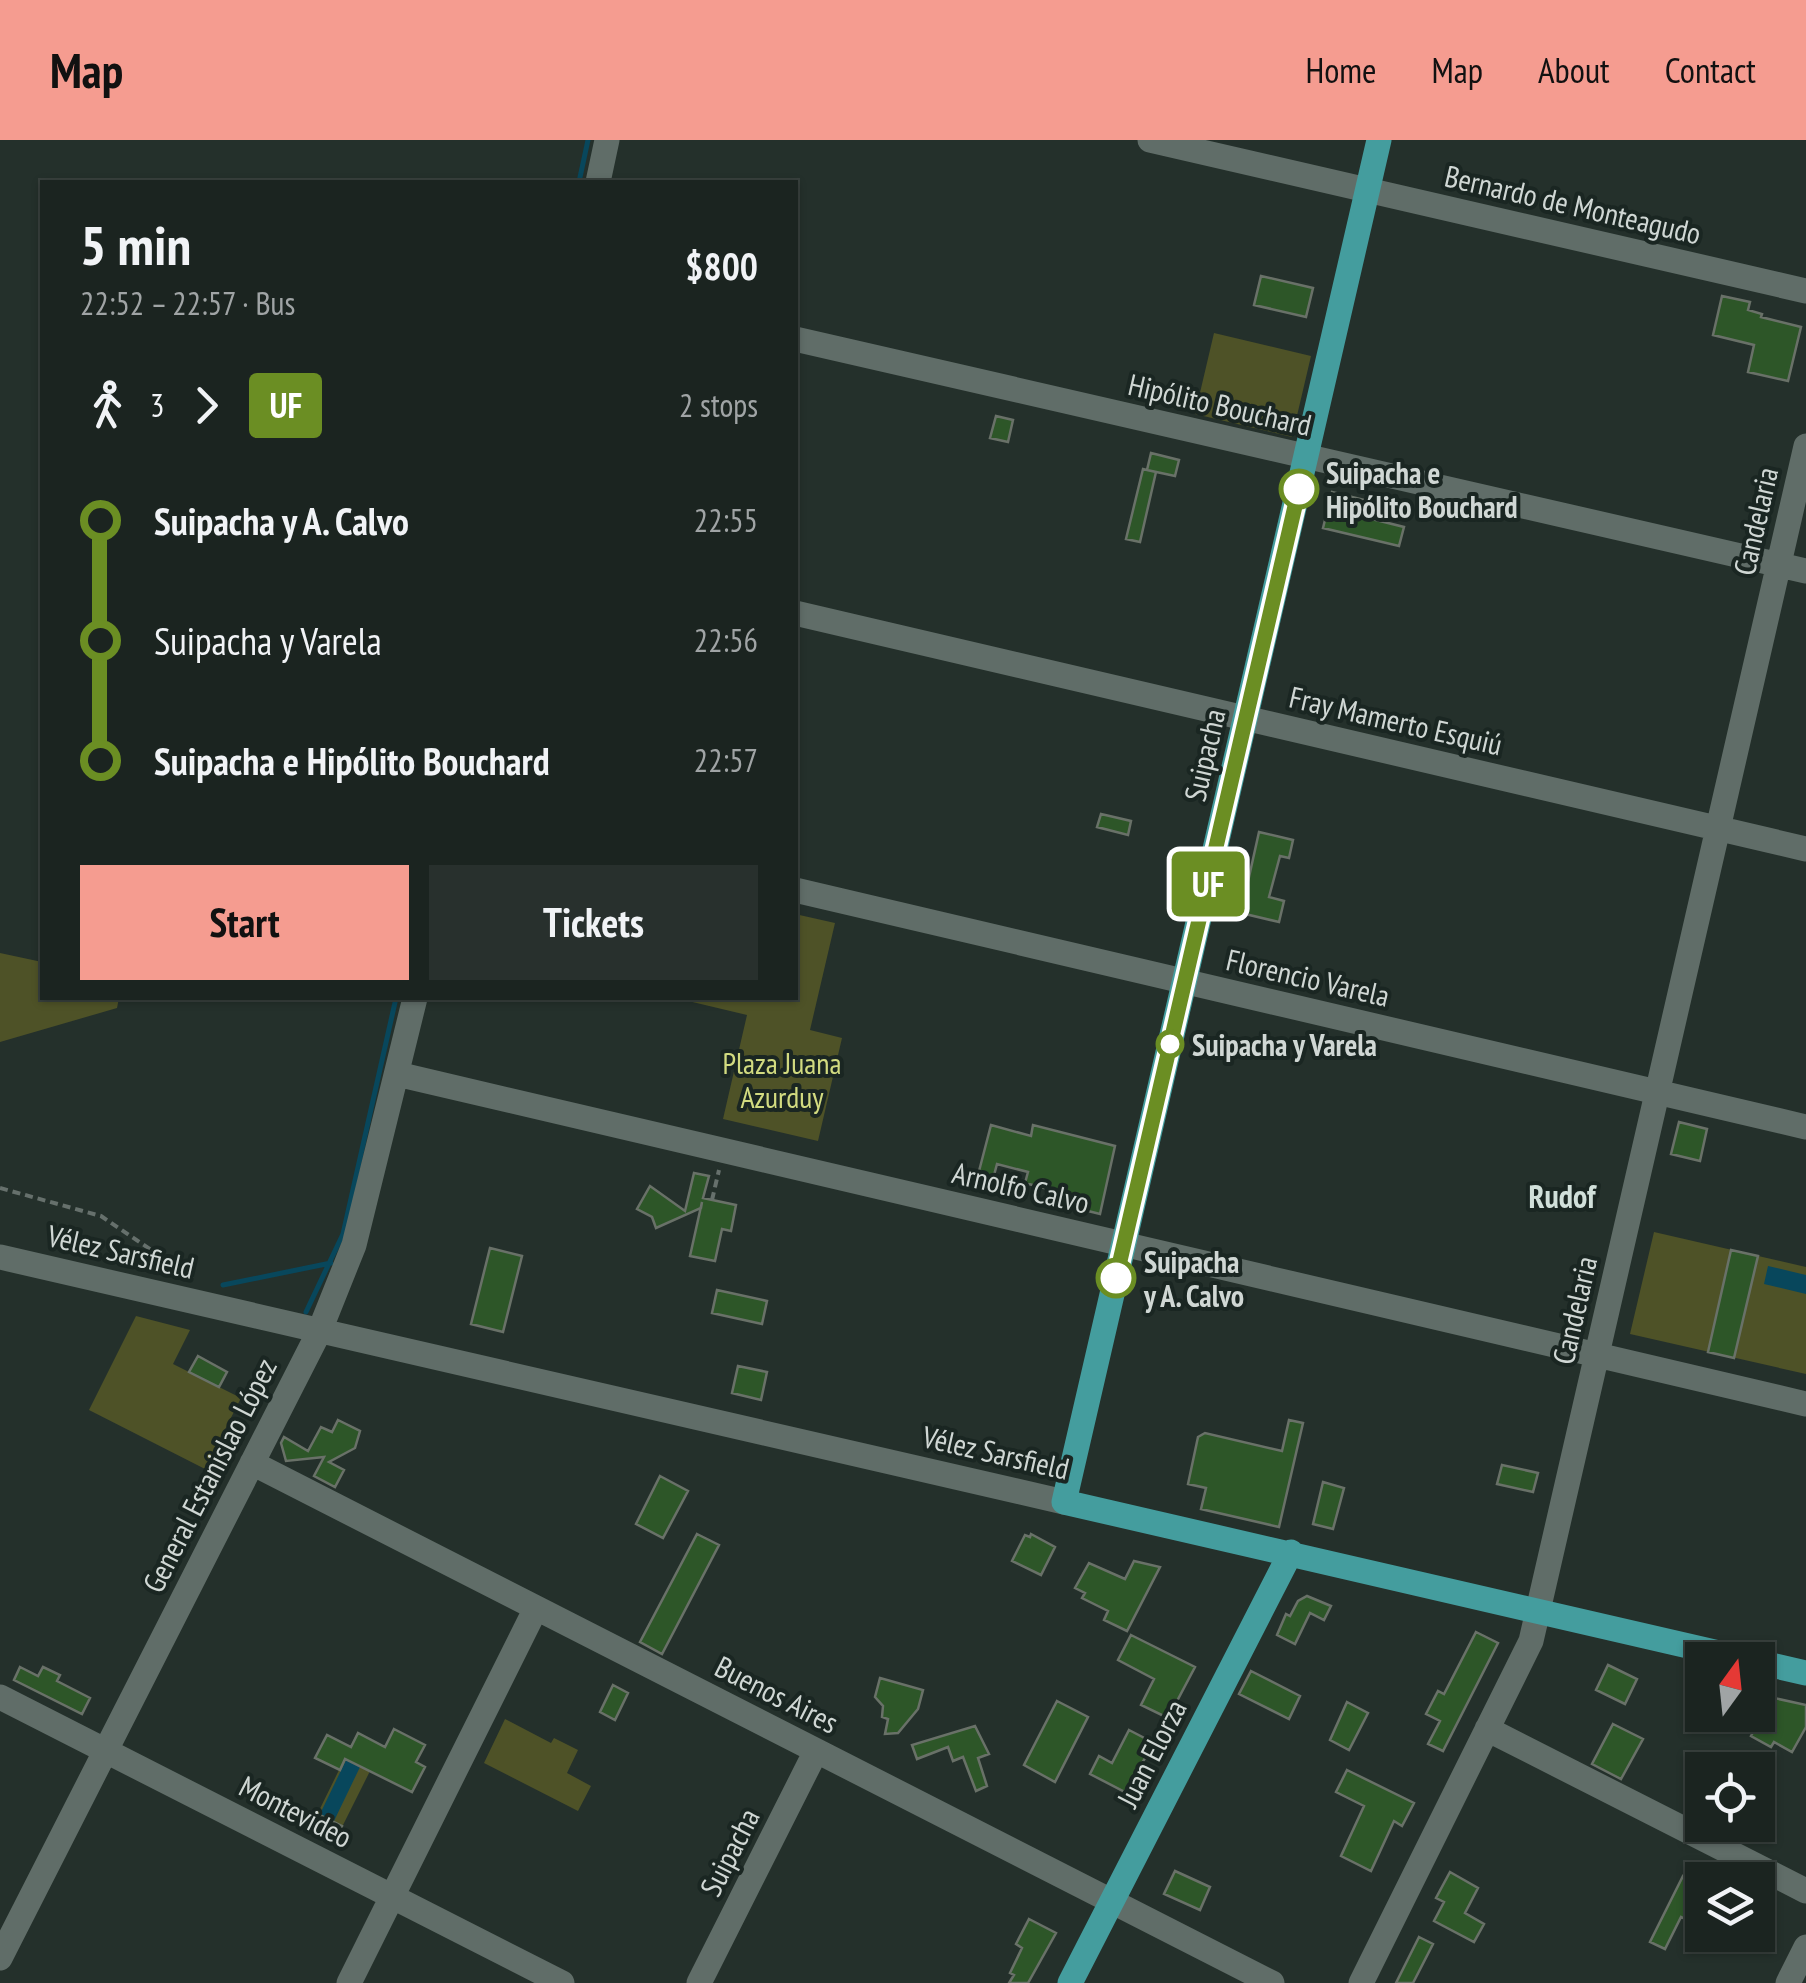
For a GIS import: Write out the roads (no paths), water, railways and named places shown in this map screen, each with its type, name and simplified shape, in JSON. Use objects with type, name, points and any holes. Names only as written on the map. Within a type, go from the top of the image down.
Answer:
[{"type":"main road","name":"Suipacha","points":[[1064,1502],[1379,140]]},
{"type":"main road","name":"Vélez Sarsfield","points":[[1064,1502],[1685,1645]]},
{"type":"main road","name":"Juan Elorza","points":[[1070,1983],[1290,1552]]},
{"type":"main road","points":[[1775,1666],[1806,1673]]},
{"type":"street","points":[[598,180],[608,140]]},
{"type":"street","name":"Bernardo de Monteagudo","points":[[1150,140],[1806,291]]},
{"type":"street","name":"Hipólito Bouchard","points":[[798,339],[1806,571]]},
{"type":"street","name":"Candelaria","points":[[1360,1983],[1531,1641],[1806,446]]},
{"type":"street","name":"Fray Mamerto Esquiú","points":[[798,613],[1806,849]]},
{"type":"street","name":"Florencio Varela","points":[[798,891],[1806,1128]]},
{"type":"street","name":"General Estanislao López","points":[[0,1958],[320,1330],[354,1245],[414,1000]]},
{"type":"street","name":"Arnolfo Calvo","points":[[397,1074],[1806,1404]]},
{"type":"street","name":"Vélez Sarsfield","points":[[0,1257],[1064,1502]]},
{"type":"street","name":"Buenos Aires","points":[[252,1463],[1272,1983]]},
{"type":"street","points":[[349,1983],[536,1608]]},
{"type":"street","name":"Montevideo","points":[[0,1697],[562,1983]]},
{"type":"street","points":[[1487,1729],[1806,1891]]},
{"type":"street","name":"Suipacha","points":[[700,1983],[816,1751]]},
{"type":"street","points":[[1788,1983],[1806,1947]]},
{"type":"water","points":[[1768,1266],[1806,1275],[1806,1294],[1764,1284]]},
{"type":"water","points":[[346,1760],[360,1767],[334,1821],[320,1814]]},
{"type":"waterway","points":[[579,180],[588,140]]},
{"type":"waterway","points":[[306,1312],[343,1234],[396,1000]]},
{"type":"waterway","points":[[223,1285],[331,1263]]},
{"type":"place","name":"Suipacha e Hipólito Bouchard","points":[[1299,489]]},
{"type":"place","name":"Suipacha y Varela","points":[[1170,1044]]},
{"type":"place","name":"Suipacha y A. Calvo","points":[[1116,1278]]},
{"type":"district","name":"Rudof","points":[[1562,1196]]},
{"type":"park label","name":"Plaza Juana Azurduy","points":[[782,1079]]}]
